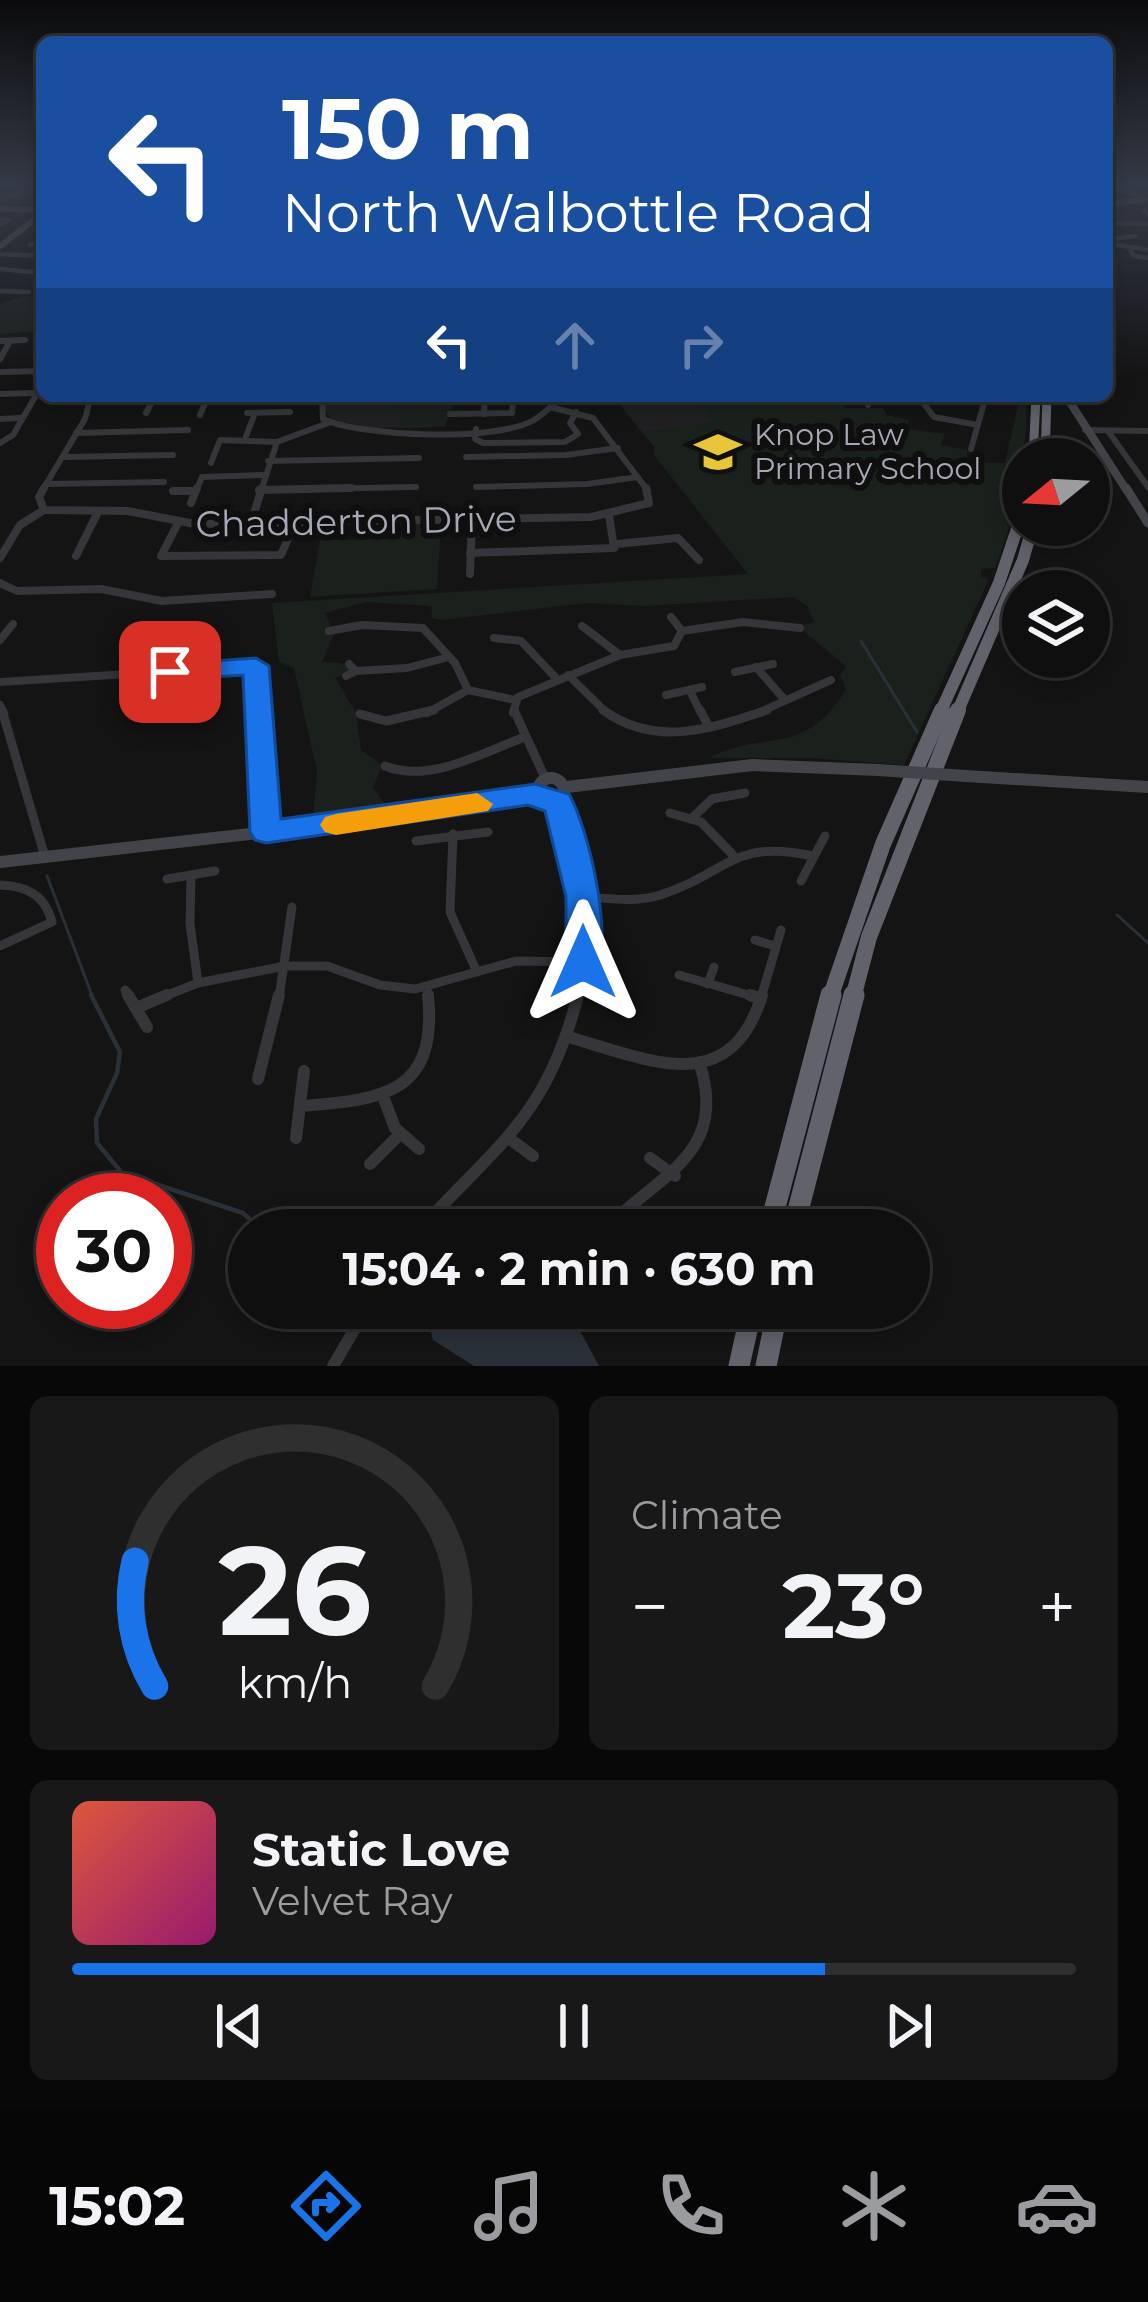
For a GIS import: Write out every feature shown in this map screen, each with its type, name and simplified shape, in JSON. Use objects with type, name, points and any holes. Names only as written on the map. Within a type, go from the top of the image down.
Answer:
[{"type":"highway","points":[[1034,438],[1036,402]]},
{"type":"highway","points":[[1046,438],[1047,402]]},
{"type":"highway","points":[[775,1209],[805,1083],[851,932],[904,792],[1013,546]]},
{"type":"highway","points":[[798,1209],[869,937],[921,796],[1028,546]]},
{"type":"highway","points":[[740,1366],[748,1329]]},
{"type":"highway","points":[[766,1366],[774,1329]]},
{"type":"street","points":[[0,250],[36,258]]},
{"type":"street","points":[[27,272],[36,264]]},
{"type":"street","points":[[0,269],[36,273]]},
{"type":"street","points":[[0,290],[27,293],[36,287]]},
{"type":"street","points":[[0,341],[25,340]]},
{"type":"street","points":[[1,355],[10,341]]},
{"type":"street","points":[[0,372],[36,371]]},
{"type":"street","points":[[0,394],[36,393]]},
{"type":"street","points":[[0,443],[13,435],[36,394]]},
{"type":"street","points":[[0,558],[4,544],[20,525],[44,510],[38,502],[89,402]]},
{"type":"street","points":[[146,413],[152,402]]},
{"type":"street","points":[[200,415],[205,402]]},
{"type":"street","points":[[245,440],[251,413],[287,412],[289,402]]},
{"type":"street","points":[[321,402],[320,413],[328,423],[352,431],[526,424],[555,402]]},
{"type":"street","points":[[484,414],[485,402]]},
{"type":"street","points":[[450,414],[512,413],[513,402]]},
{"type":"street","points":[[923,402],[934,417],[978,425]]},
{"type":"street","points":[[971,449],[984,402]]},
{"type":"street","points":[[1069,402],[1148,523]]},
{"type":"street","points":[[550,407],[593,418],[648,491],[649,503],[609,514],[617,544]]},
{"type":"street","points":[[476,429],[475,439],[483,443],[565,442],[578,434],[570,423],[575,412]]},
{"type":"street","points":[[0,418],[20,418]]},
{"type":"street","points":[[211,464],[220,440],[277,442],[328,423]]},
{"type":"street","points":[[76,433],[188,430]]},
{"type":"street","points":[[1085,430],[1147,433]]},
{"type":"street","points":[[1108,431],[1148,487]]},
{"type":"street","points":[[251,523],[277,442]]},
{"type":"street","points":[[466,458],[618,448]]},
{"type":"street","points":[[63,458],[173,455]]},
{"type":"street","points":[[268,461],[419,458]]},
{"type":"street","points":[[191,503],[202,476],[264,476]]},
{"type":"street","points":[[476,487],[587,484],[638,477]]},
{"type":"street","points":[[46,484],[164,482]]},
{"type":"street","points":[[1124,487],[1148,487]]},
{"type":"street","points":[[259,490],[416,488]]},
{"type":"street","points":[[173,491],[196,490]]},
{"type":"street","name":"Chadderton Drive","points":[[44,510],[128,511],[178,523],[609,514]]},
{"type":"street","points":[[76,556],[98,512]]},
{"type":"street","points":[[470,574],[472,519]]},
{"type":"street","points":[[178,523],[161,556],[280,555],[287,550],[295,522]]},
{"type":"street","points":[[470,553],[604,550],[617,544],[678,538],[699,560]]},
{"type":"street","points":[[0,583],[17,591],[101,590],[162,601],[272,594]]},
{"type":"street","points":[[671,617],[682,632]]},
{"type":"street","points":[[600,622],[587,627],[620,655]]},
{"type":"street","points":[[682,632],[743,622],[798,631]]},
{"type":"street","points":[[0,640],[13,624]]},
{"type":"street","points":[[335,627],[427,625],[468,690]]},
{"type":"street","points":[[363,720],[424,714],[468,690],[515,700],[620,655],[674,646],[682,632]]},
{"type":"street","points":[[494,638],[521,641],[604,713],[641,731],[660,734],[742,719],[829,681],[837,690]]},
{"type":"street","points":[[350,670],[407,668],[450,656]]},
{"type":"street","points":[[735,672],[773,664]]},
{"type":"street","points":[[0,682],[256,666],[266,832]]},
{"type":"street","points":[[756,667],[784,699]]},
{"type":"street","points":[[666,694],[702,687]]},
{"type":"street","points":[[690,691],[709,727]]},
{"type":"street","points":[[515,700],[513,714],[546,780]]},
{"type":"street","points":[[0,705],[11,728],[45,857]]},
{"type":"street","points":[[378,779],[388,768],[444,767],[526,737]]},
{"type":"street","points":[[535,794],[536,785],[546,780],[567,787],[752,765],[1148,787]]},
{"type":"street","points":[[0,862],[266,832],[535,794],[542,800],[558,801],[567,787]]},
{"type":"street","points":[[706,788],[715,797]]},
{"type":"street","points":[[692,818],[715,797],[745,793]]},
{"type":"street","points":[[440,1209],[510,1139],[544,1090],[568,1037],[583,962],[583,897],[558,801]]},
{"type":"street","points":[[670,814],[692,818],[733,855]]},
{"type":"street","points":[[416,841],[488,832]]},
{"type":"street","points":[[453,834],[450,912],[477,972]]},
{"type":"street","points":[[801,881],[824,836]]},
{"type":"street","points":[[583,897],[662,894],[733,855],[789,852],[813,856]]},
{"type":"street","points":[[167,879],[215,871]]},
{"type":"street","points":[[191,875],[191,943],[198,983]]},
{"type":"street","points":[[0,885],[28,888],[41,897],[52,922],[0,946]]},
{"type":"street","points":[[258,1079],[285,966],[292,908]]},
{"type":"street","points":[[568,1037],[676,1064],[700,1065],[742,1043],[781,930]]},
{"type":"street","points":[[755,940],[775,946]]},
{"type":"street","points":[[136,1007],[198,983],[285,966],[327,966],[391,987],[427,989],[530,959],[583,962]]},
{"type":"street","points":[[708,984],[714,967]]},
{"type":"street","points":[[679,975],[759,998]]},
{"type":"street","points":[[300,1106],[384,1099],[409,1082],[421,1063],[430,1026],[427,989]]},
{"type":"street","points":[[125,990],[147,1028]]},
{"type":"street","points":[[624,1209],[675,1176],[692,1157],[708,1108],[700,1065]]},
{"type":"street","points":[[296,1138],[304,1072]]},
{"type":"street","points":[[384,1099],[400,1134],[419,1149]]},
{"type":"street","points":[[370,1164],[400,1134]]},
{"type":"street","points":[[510,1139],[533,1156]]},
{"type":"street","points":[[650,1157],[675,1176]]},
{"type":"street","points":[[333,1366],[355,1329]]},
{"type":"shaded area","points":[[36,297],[36,331],[0,334],[0,304]]},
{"type":"shaded area","points":[[324,402],[454,402],[444,427],[366,428],[331,419]]},
{"type":"shaded area","points":[[395,402],[454,402],[444,427],[400,428],[402,411]]},
{"type":"shaded area","points":[[611,402],[700,402],[715,422],[654,455],[655,448],[621,406]]},
{"type":"shaded area","points":[[699,402],[842,402],[845,408],[883,408],[887,415],[909,420],[907,429],[945,434],[941,445],[967,450],[967,462],[1002,463],[1003,546],[995,568],[981,569],[981,577],[989,579],[904,765],[811,758],[709,758],[799,734],[831,711],[846,689],[840,675],[846,666],[803,631],[803,625],[814,622],[807,606],[794,597],[645,606],[587,603],[442,620],[432,618],[431,606],[366,602],[325,613],[334,634],[322,662],[341,663],[354,671],[335,678],[356,713],[361,750],[382,765],[373,788],[387,806],[313,816],[317,772],[294,668],[279,662],[272,603],[748,574],[654,455],[655,448],[642,432],[714,422]]},
{"type":"shaded area","points":[[1019,402],[1027,402],[1025,438],[1011,438]]},
{"type":"shaded area","points":[[441,522],[437,589],[310,597],[320,540],[400,539],[402,523]]},
{"type":"shaded area","points":[[430,1329],[578,1329],[599,1366],[474,1366],[433,1340]]},
{"type":"waterway","points":[[861,641],[917,732]]},
{"type":"waterway","points":[[47,876],[93,998]]},
{"type":"waterway","points":[[1117,915],[1148,943]]},
{"type":"waterway","points":[[91,995],[120,1052],[117,1073],[96,1119],[97,1143],[122,1173],[231,1209]]},
{"type":"slow traffic","points":[[336,825],[477,804]]},
{"type":"place","name":"Knop Law Primary School","points":[[718,452]]},
{"type":"route","points":[[170,672],[256,666],[266,832],[535,794],[547,802],[558,801],[583,897],[583,962]]}]
